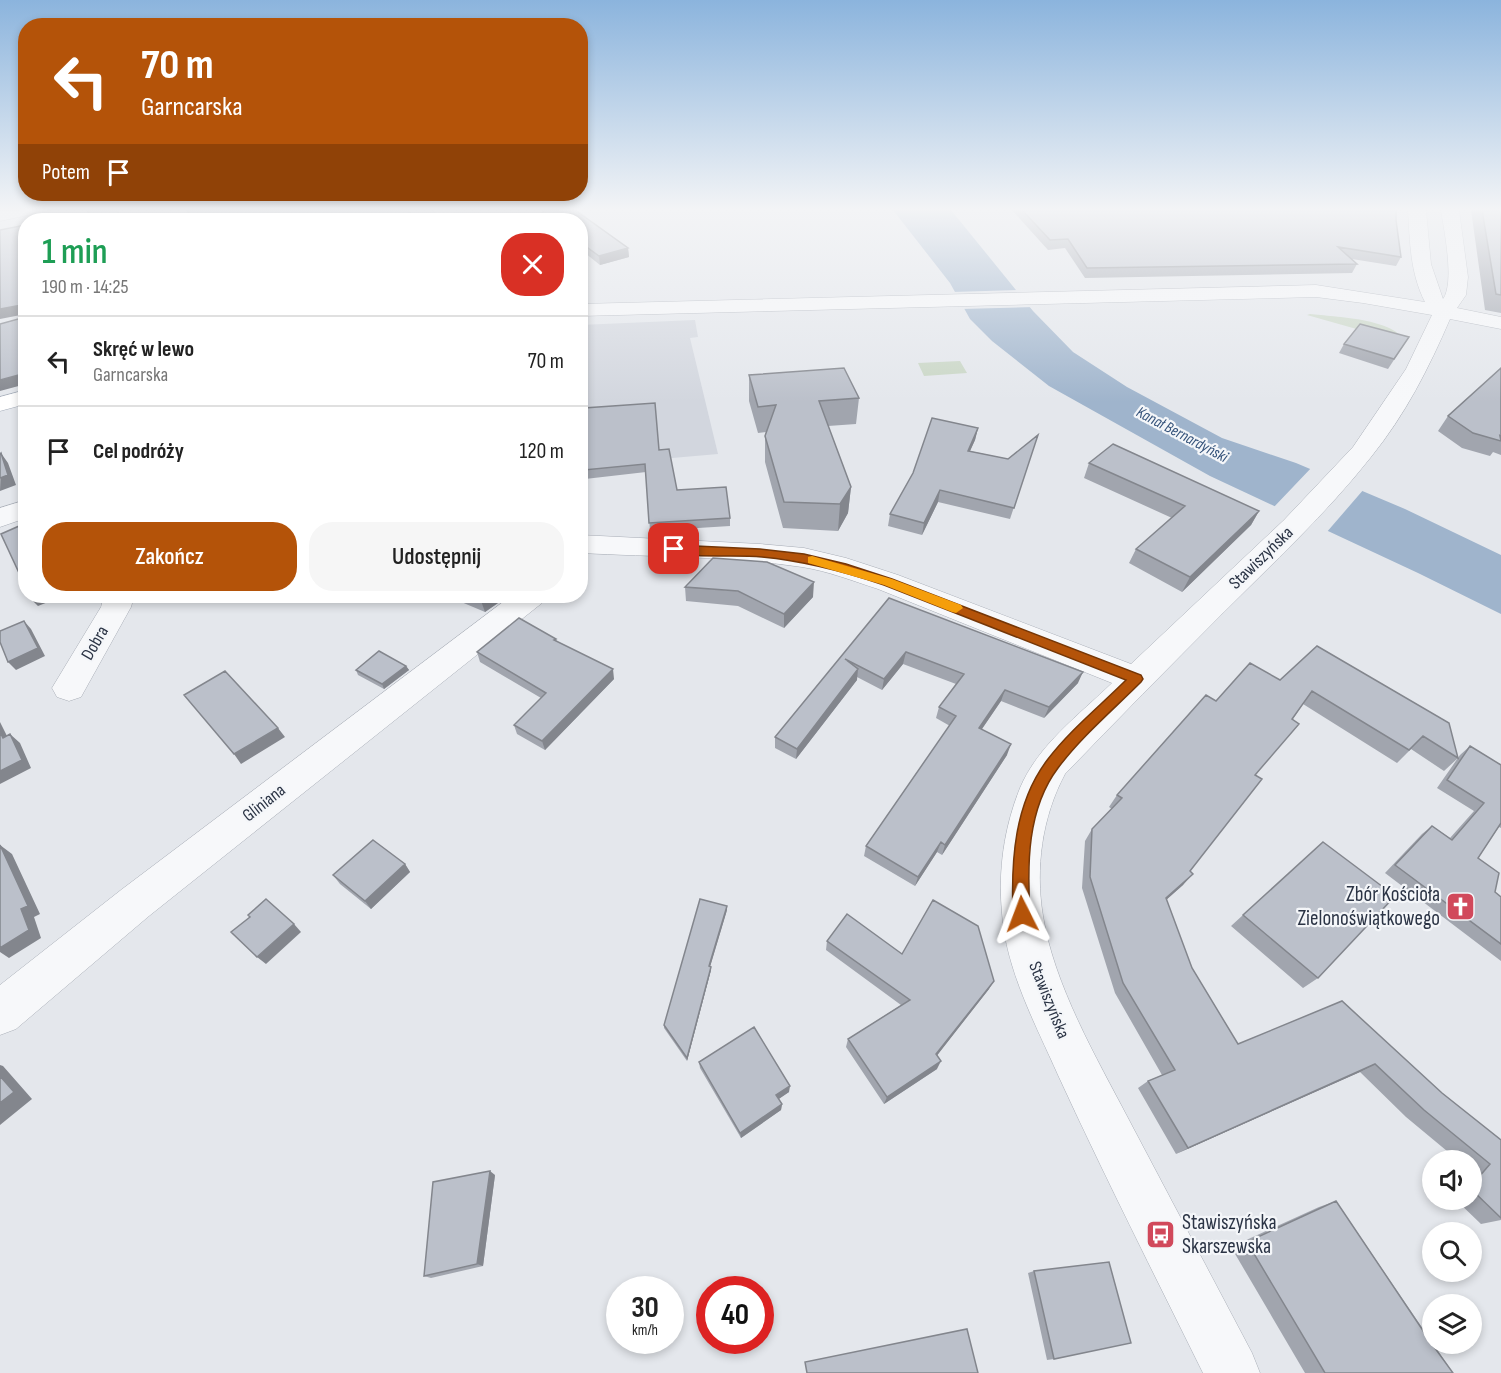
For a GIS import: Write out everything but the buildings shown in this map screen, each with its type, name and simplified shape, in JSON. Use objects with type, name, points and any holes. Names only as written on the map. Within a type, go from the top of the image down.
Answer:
[{"type":"main road","points":[[0,404],[18,399]]},
{"type":"street","name":"Stawiszyńska","points":[[1232,1373],[1056,1022],[1029,950],[1022,914],[1020,877],[1022,843],[1038,789],[1052,764],[1290,530],[1354,461],[1380,428],[1417,369],[1443,313],[1450,305],[1458,286],[1457,274]]},
{"type":"street","points":[[588,310],[1316,291],[1406,277],[1429,294],[1443,313]]},
{"type":"street","points":[[1316,291],[1377,298],[1501,323]]},
{"type":"street","points":[[1228,293],[1376,311],[1443,313]]},
{"type":"street","points":[[588,300],[632,309]]},
{"type":"street","points":[[0,518],[18,511]]},
{"type":"street","points":[[588,547],[760,553],[804,558],[846,568],[888,582],[1136,679]]},
{"type":"street","name":"Dobra","points":[[69,688],[117,603]]},
{"type":"street","name":"Gliniana","points":[[0,1013],[135,903],[522,603]]},
{"type":"shaded area","points":[[695,320],[698,337],[690,338],[718,454],[588,465],[588,325]]},
{"type":"green space","points":[[1307,315],[1363,320],[1377,324],[1390,328],[1406,343]]},
{"type":"green space","points":[[960,361],[967,373],[924,376],[918,363]]},
{"type":"water","name":"Kanał Bernardyński","points":[[943,274],[1003,274],[1033,311],[1073,352],[1127,387],[1222,438],[1296,463],[1405,509],[1501,555],[1501,614],[1210,476],[1049,386],[992,341],[970,319]]},
{"type":"pier","points":[[1020,290],[1034,307],[961,309],[952,292]]},
{"type":"pier","points":[[1313,466],[1364,489],[1326,533],[1273,508]]},
{"type":"slow traffic","points":[[812,560],[888,582],[956,608]]},
{"type":"place","name":"Zbór Kościoła Zielonoświątkowego","points":[[1461,906]]},
{"type":"place","name":"Stawiszyńska Skarszewska","points":[[1161,1234]]},
{"type":"route","points":[[674,549],[760,553],[804,558],[846,568],[888,582],[1136,679],[1052,764],[1038,789],[1029,812],[1022,843],[1020,877],[1022,914]]}]
